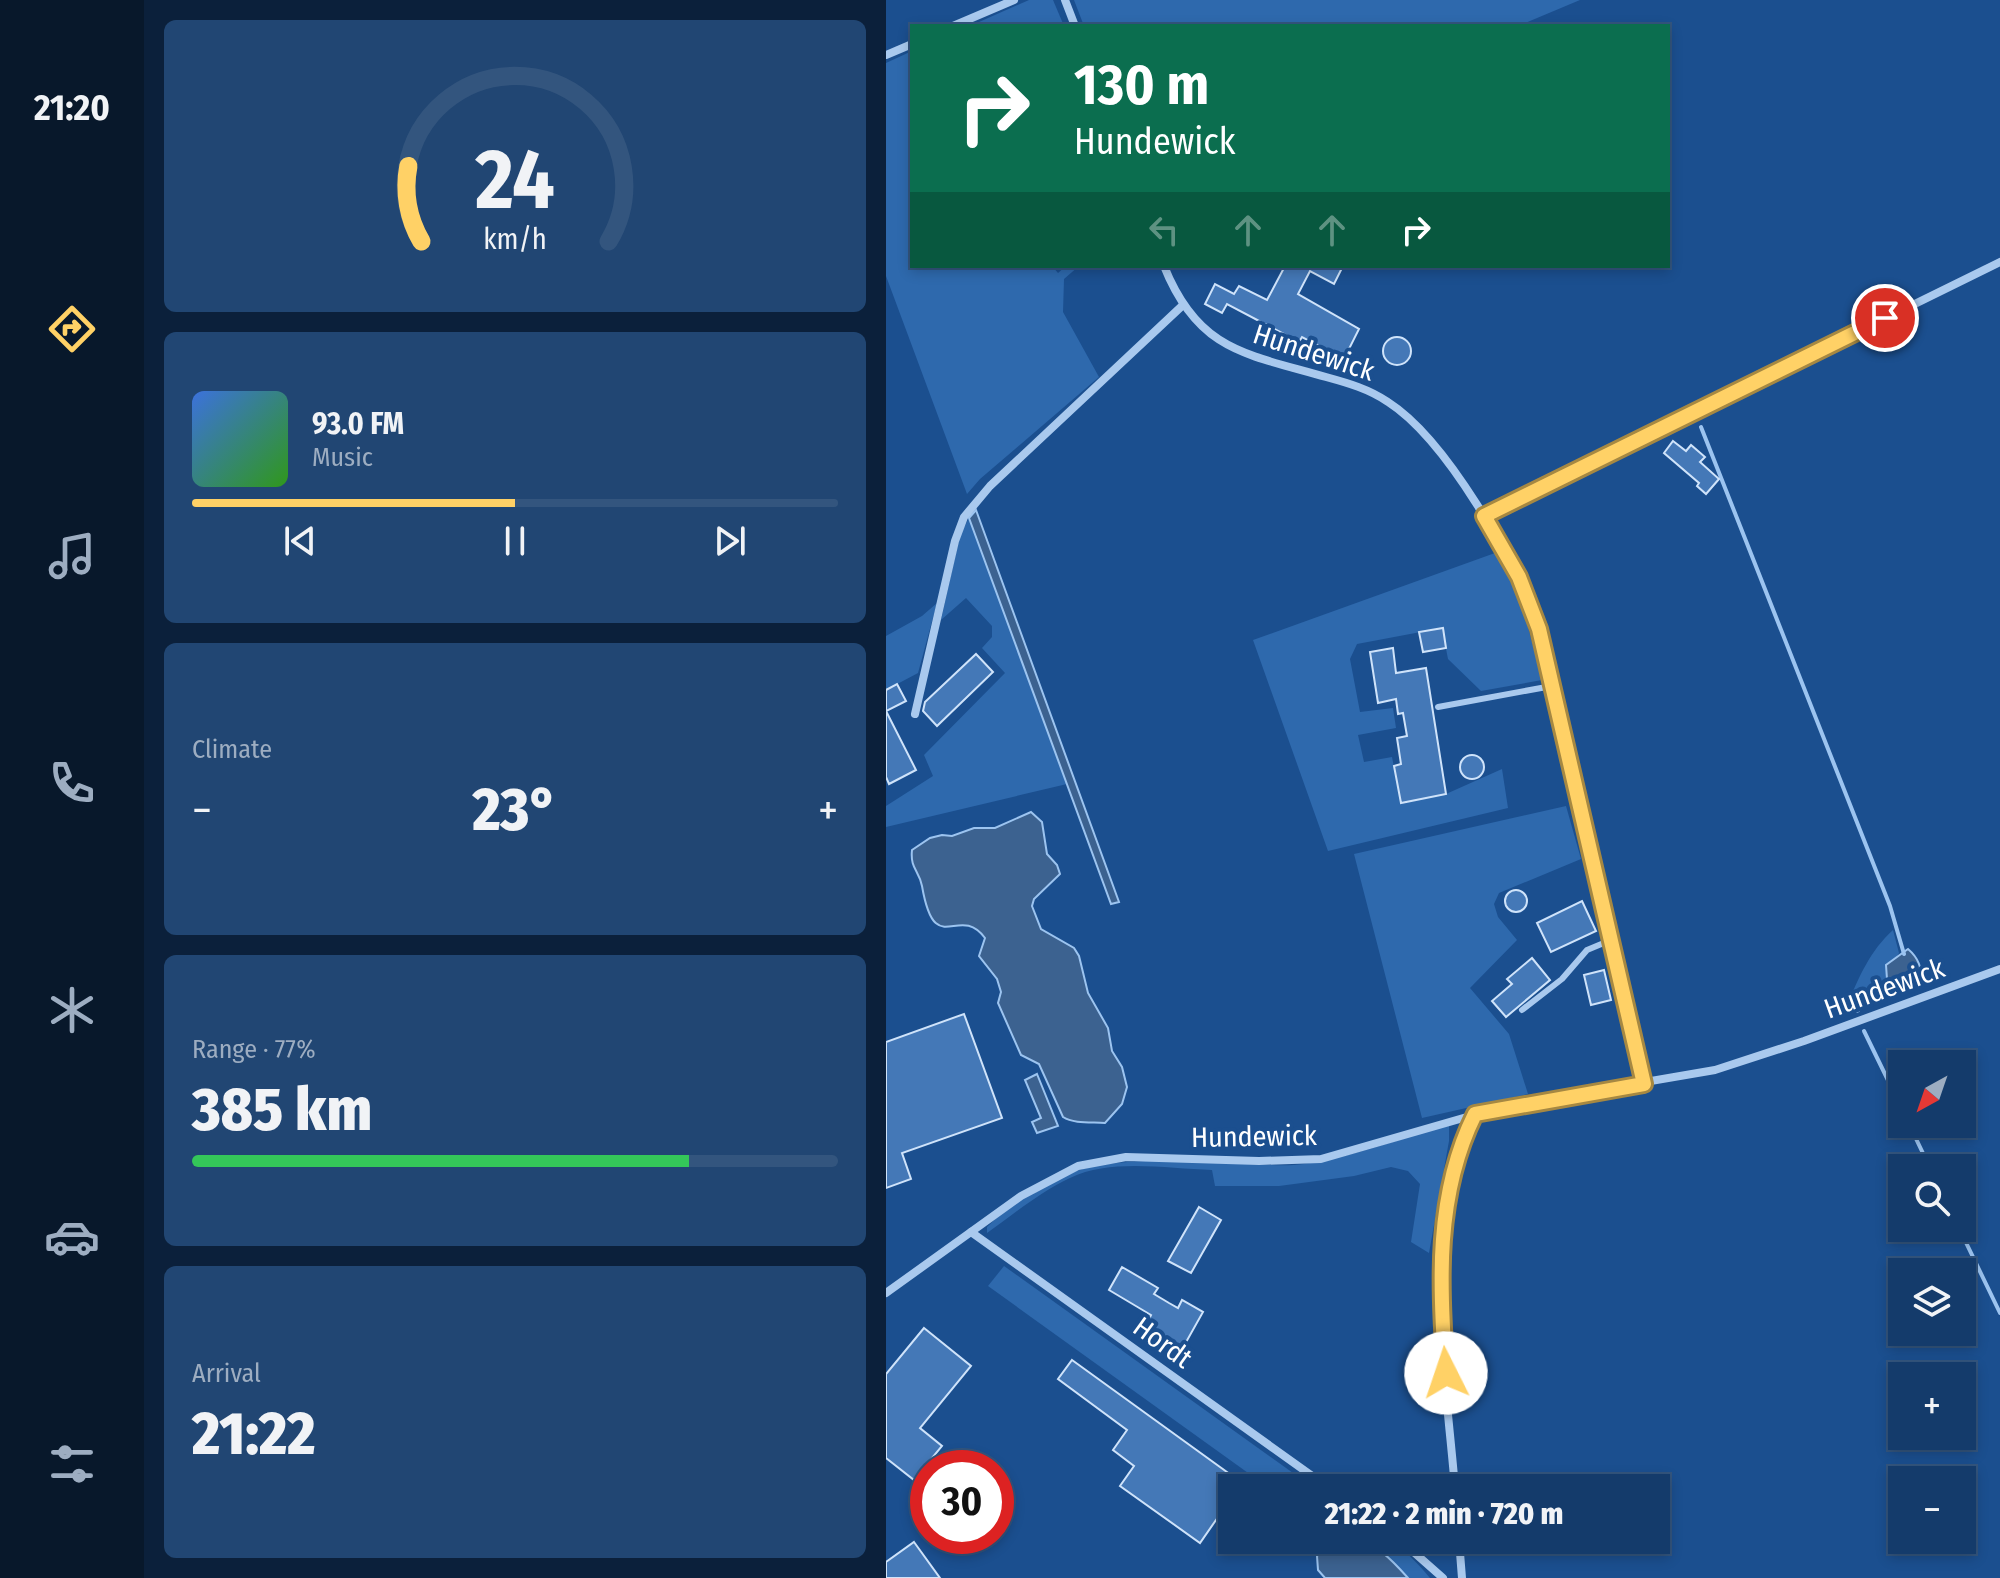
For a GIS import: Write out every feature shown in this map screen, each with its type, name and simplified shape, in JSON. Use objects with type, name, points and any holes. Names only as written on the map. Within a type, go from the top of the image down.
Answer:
[{"type":"street","points":[[958,24],[1014,0]]},
{"type":"street","points":[[1065,0],[1074,24]]},
{"type":"street","points":[[886,55],[910,45]]},
{"type":"street","points":[[1484,516],[2000,262]]},
{"type":"street","name":"Hundewick","points":[[1165,268],[1183,305],[1197,325],[1238,351],[1364,388],[1390,403],[1423,433],[1484,516],[1529,600],[1552,686],[1644,1084]]},
{"type":"street","points":[[915,714],[955,541],[964,517],[996,479],[1183,305]]},
{"type":"street","name":"Hundewick","points":[[886,1293],[1052,1178],[1078,1166],[1106,1159],[1321,1159],[1475,1114],[1715,1070],[2000,969]]},
{"type":"street","points":[[1454,1474],[1444,1341],[1442,1246],[1461,1142],[1475,1114]]},
{"type":"street","name":"Hordt","points":[[971,1232],[1309,1474]]},
{"type":"street","points":[[1416,1554],[1443,1578]]},
{"type":"street","points":[[1460,1554],[1462,1578]]},
{"type":"lane","points":[[1438,707],[1552,686]]},
{"type":"lane","points":[[1522,1010],[1562,979],[1587,950],[1611,940]]},
{"type":"shaded area","points":[[1029,0],[1053,0],[1063,24],[975,24]]},
{"type":"shaded area","points":[[1074,0],[1580,0],[1523,24],[1083,24]]},
{"type":"shaded area","points":[[910,52],[910,268],[1054,268],[1058,273],[1064,268],[1077,268],[1064,279],[1063,312],[1099,377],[980,479],[967,494],[886,276],[886,63]]},
{"type":"shaded area","points":[[976,510],[1119,902],[1111,904],[969,518]]},
{"type":"shaded area","points":[[969,518],[1067,784],[886,827],[886,806],[933,776],[924,755],[1005,673],[982,648],[992,637],[992,626],[966,598],[941,620],[960,535]]},
{"type":"shaded area","points":[[1495,553],[1518,589],[1542,680],[1481,691],[1448,659],[1442,628],[1357,644],[1350,659],[1360,712],[1393,708],[1396,728],[1358,735],[1364,762],[1392,757],[1401,803],[1446,794],[1502,769],[1508,808],[1328,851],[1253,640]]},
{"type":"shaded area","points":[[937,603],[918,673],[886,690],[886,636],[922,616]]},
{"type":"shaded area","points":[[1566,806],[1581,859],[1499,893],[1494,904],[1498,917],[1517,940],[1470,988],[1509,1034],[1528,1094],[1422,1118],[1354,854]]},
{"type":"shaded area","points":[[1031,812],[1042,822],[1047,854],[1060,874],[1034,899],[1032,906],[1041,929],[1074,948],[1079,956],[1088,993],[1108,1028],[1112,1051],[1122,1067],[1127,1087],[1122,1104],[1105,1123],[1077,1122],[1063,1117],[1039,1064],[1021,1055],[998,1003],[1001,992],[997,979],[979,956],[985,938],[966,925],[948,927],[934,921],[912,861],[912,850],[930,838],[952,836],[974,828],[995,828]]},
{"type":"shaded area","points":[[1893,930],[1899,953],[1886,972],[1887,979],[1881,987],[1847,1005],[1872,955]]},
{"type":"shaded area","points":[[1908,949],[1919,964],[1920,978],[1911,988],[1893,990],[1887,979],[1886,965]]},
{"type":"shaded area","points":[[1037,1074],[1058,1126],[1037,1133],[1032,1122],[1041,1118],[1025,1080]]},
{"type":"shaded area","points":[[1449,1124],[1449,1141],[1429,1253],[1411,1242],[1420,1184],[1408,1171],[1391,1167],[1354,1176],[1279,1186],[1215,1186],[1212,1170],[1140,1166],[1104,1168],[1059,1184],[987,1233],[987,1227],[1017,1201],[1046,1183],[1075,1171],[1135,1161],[1294,1165],[1353,1154]]},
{"type":"shaded area","points":[[1004,1266],[1294,1474],[1250,1474],[988,1286]]},
{"type":"shaded area","points":[[1383,1554],[1406,1554],[1430,1578],[1408,1578]]},
{"type":"shaded area","points":[[1383,1554],[1408,1578],[1325,1578],[1318,1570],[1317,1556]]},
{"type":"building","points":[[1284,268],[1342,268],[1334,284],[1310,271],[1298,294],[1359,329],[1344,359],[1302,337],[1299,342],[1227,304],[1222,313],[1205,304],[1215,284],[1234,294],[1239,286],[1267,300]]},
{"type":"building","points":[[1397,337],[1407,341],[1411,351],[1407,361],[1397,365],[1387,361],[1383,351],[1387,341]]},
{"type":"building","points":[[1673,441],[1686,451],[1691,445],[1705,457],[1700,462],[1719,479],[1706,494],[1697,486],[1699,483],[1664,453]]},
{"type":"building","points":[[1443,628],[1446,648],[1423,652],[1419,632]]},
{"type":"building","points":[[1393,648],[1396,673],[1426,668],[1446,794],[1401,803],[1394,766],[1401,764],[1397,738],[1407,736],[1403,713],[1398,714],[1396,699],[1378,703],[1370,652]]},
{"type":"building","points":[[976,654],[993,672],[937,726],[923,711],[925,702]]},
{"type":"building","points":[[897,684],[906,701],[886,711],[886,690]]},
{"type":"building","points":[[886,711],[916,770],[889,784],[886,777]]},
{"type":"building","points":[[1472,755],[1481,758],[1484,767],[1481,776],[1472,779],[1463,776],[1460,767],[1463,758]]},
{"type":"building","points":[[1516,890],[1527,901],[1516,912],[1505,901]]},
{"type":"building","points":[[1582,901],[1596,931],[1551,952],[1537,923]]},
{"type":"building","points":[[1532,958],[1550,980],[1506,1017],[1492,1001],[1512,984],[1507,979]]},
{"type":"building","points":[[1604,970],[1611,1000],[1591,1005],[1584,975]]},
{"type":"building","points":[[964,1014],[1002,1118],[902,1153],[911,1179],[886,1188],[886,1042]]},
{"type":"building","points":[[1199,1207],[1221,1220],[1191,1273],[1168,1261]]},
{"type":"building","points":[[1122,1267],[1158,1288],[1154,1294],[1178,1308],[1182,1300],[1203,1312],[1180,1353],[1142,1332],[1151,1315],[1109,1290]]},
{"type":"building","points":[[924,1328],[971,1366],[920,1428],[942,1446],[939,1450],[910,1450],[910,1477],[886,1458],[886,1374]]},
{"type":"building","points":[[1072,1360],[1230,1474],[1218,1474],[1218,1517],[1200,1543],[1120,1486],[1134,1466],[1113,1450],[1127,1430],[1058,1379]]},
{"type":"building","points":[[910,1545],[910,1554],[923,1554],[940,1578],[886,1578],[886,1562]]},
{"type":"waterway","points":[[1701,427],[1890,906],[1904,954]]},
{"type":"waterway","points":[[1857,1011],[1892,983]]},
{"type":"waterway","points":[[1864,1031],[1888,1080]]},
{"type":"waterway","points":[[1916,1138],[1923,1154]]},
{"type":"waterway","points":[[1966,1242],[2000,1313]]},
{"type":"route","points":[[1446,1373],[1443,1224],[1461,1142],[1475,1114],[1505,1106],[1644,1084],[1539,629],[1519,577],[1484,516],[1885,318]]}]
